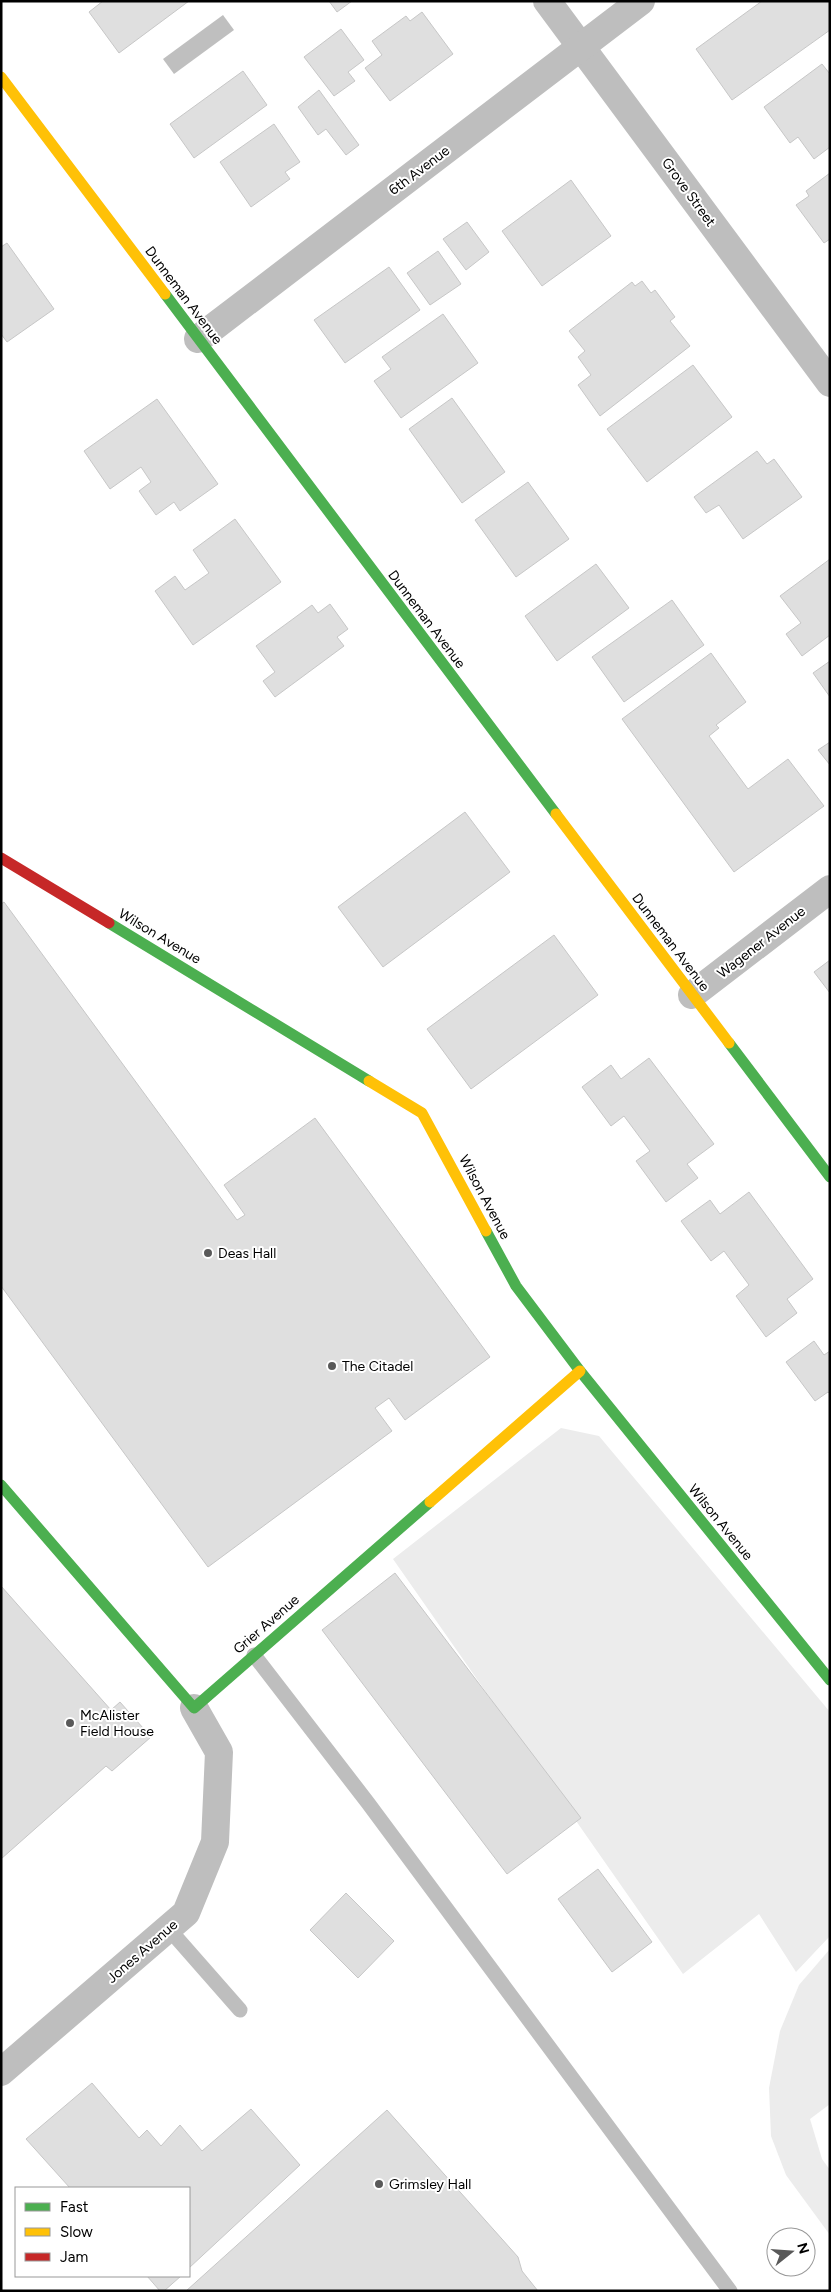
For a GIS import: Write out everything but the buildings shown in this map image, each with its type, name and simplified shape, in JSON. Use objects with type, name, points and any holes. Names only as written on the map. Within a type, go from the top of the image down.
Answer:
[{"type":"street","name":"Grove Street","points":[[547,1],[830,383]]},
{"type":"street","name":"6th Avenue","points":[[198,339],[641,1]]},
{"type":"street","name":"Dunneman Avenue","points":[[1,78],[830,1177]]},
{"type":"street","name":"Wilson Avenue","points":[[1,858],[422,1113],[516,1286],[580,1371],[830,1680]]},
{"type":"street","name":"Wagener Avenue","points":[[692,995],[830,889]]},
{"type":"street","name":"Grier Avenue","points":[[194,1708],[580,1371]]},
{"type":"street","points":[[1,1485],[194,1708]]},
{"type":"street","name":"Jones Avenue","points":[[1,2072],[186,1913],[214,1842],[219,1752],[194,1708]]},
{"type":"lane","points":[[254,1654],[368,1803],[730,2291]]},
{"type":"lane","points":[[168,1928],[240,2010]]},
{"type":"shaded area","points":[[223,15],[234,30],[174,74],[163,59]]},
{"type":"shaded area","points":[[561,1428],[599,1436],[830,1712],[830,1936],[796,1972],[759,1914],[683,1974],[393,1559]]},
{"type":"shaded area","points":[[830,1949],[830,2104],[810,2119],[822,2159],[830,2170],[830,2235],[786,2175],[771,2136],[769,2088],[780,2031],[799,1985]]},
{"type":"traffic: fast","points":[[165,294],[556,814]]},
{"type":"traffic: fast","points":[[109,923],[369,1081]]},
{"type":"traffic: fast","points":[[729,1043],[830,1177]]},
{"type":"traffic: fast","points":[[486,1231],[516,1286],[580,1371],[830,1680]]},
{"type":"traffic: fast","points":[[1,1485],[194,1708],[430,1502]]},
{"type":"traffic: slow","points":[[1,77],[165,294]]},
{"type":"traffic: slow","points":[[556,814],[729,1043]]},
{"type":"traffic: slow","points":[[369,1081],[422,1113],[486,1231]]},
{"type":"traffic: slow","points":[[430,1502],[580,1371]]},
{"type":"traffic: jam","points":[[1,858],[109,923]]},
{"type":"place","name":"Deas Hall","points":[[208,1253]]},
{"type":"place","name":"The Citadel","points":[[332,1366]]},
{"type":"place","name":"McAlister Field House","points":[[70,1723]]},
{"type":"place","name":"Grimsley Hall","points":[[379,2184]]}]
